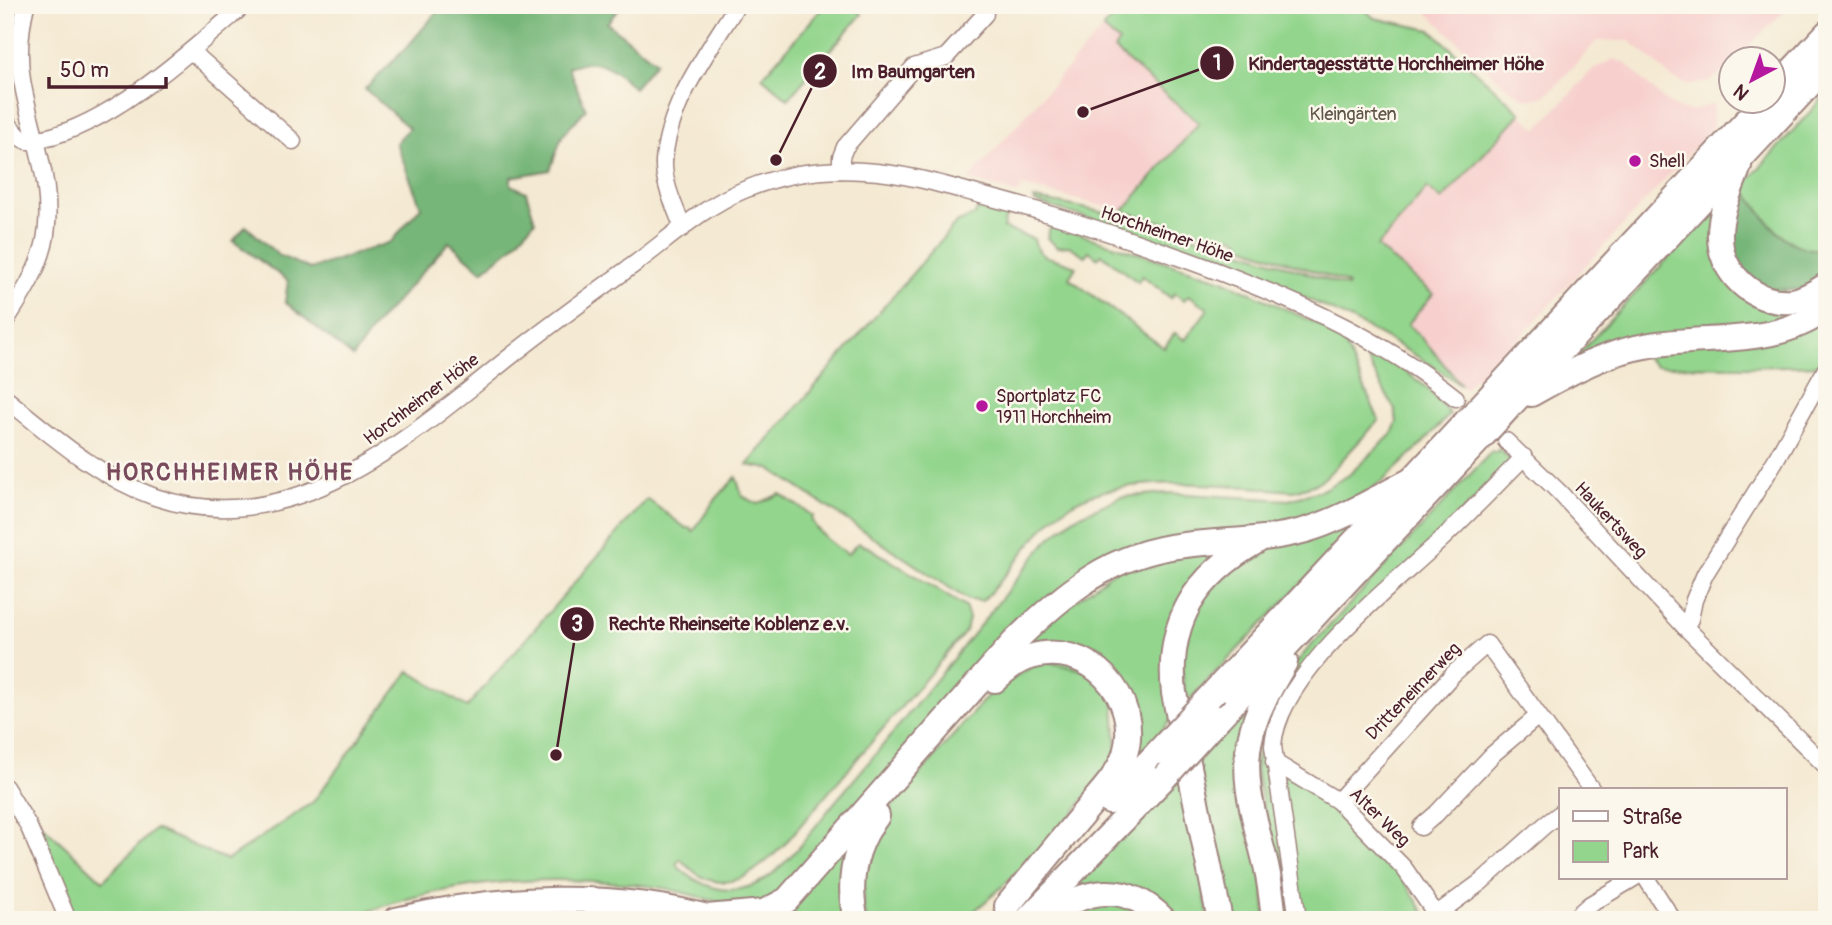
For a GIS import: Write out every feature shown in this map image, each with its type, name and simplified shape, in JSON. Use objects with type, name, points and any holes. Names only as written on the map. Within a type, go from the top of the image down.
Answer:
[{"type":"highway","points":[[1786,78],[1827,33]]},
{"type":"highway","points":[[1009,915],[1165,777],[1306,626],[1471,432],[1827,66]]},
{"type":"highway","points":[[1501,400],[1752,116]]},
{"type":"highway","points":[[1744,154],[1721,223],[1721,249],[1729,267],[1745,286],[1770,299],[1793,300],[1827,285]]},
{"type":"highway","points":[[1501,400],[1616,352],[1658,343],[1752,337],[1777,332],[1804,323],[1827,307]]},
{"type":"highway","points":[[1009,915],[1412,480],[1471,432]]},
{"type":"highway","points":[[396,920],[462,907],[549,900],[649,906],[712,918],[764,912],[787,900],[1014,642],[1082,582],[1121,560],[1161,549],[1294,533],[1321,525],[1412,480]]},
{"type":"highway","points":[[1220,920],[1174,693],[1172,659],[1179,626],[1197,590],[1221,564],[1260,538]]},
{"type":"highway","points":[[1275,920],[1252,809],[1247,771],[1248,754],[1250,736],[1262,703],[1306,626]]},
{"type":"highway","points":[[856,920],[852,893],[853,865],[862,841],[883,808],[1000,675],[1033,656],[1070,656],[1094,667],[1120,696],[1128,720],[1125,754],[1116,774],[1009,915]]},
{"type":"highway","points":[[1045,920],[1073,899],[1108,893],[1125,895],[1142,902],[1164,920]]},
{"type":"street","points":[[5,321],[31,280],[46,235],[47,191],[20,64],[21,32],[26,5]]},
{"type":"street","points":[[5,120],[28,141],[72,130],[102,115],[191,51],[244,5]]},
{"type":"street","points":[[684,228],[671,198],[664,162],[673,119],[737,5]]},
{"type":"street","points":[[841,170],[841,157],[845,146],[914,67],[946,57],[985,14]]},
{"type":"street","points":[[191,51],[293,141]]},
{"type":"street","name":"Horchheimer Höhe","points":[[5,398],[78,455],[141,492],[177,503],[215,508],[244,508],[286,501],[342,478],[378,456],[451,403],[551,324],[718,202],[751,187],[795,174],[841,170],[902,176],[1022,206],[1206,267],[1292,302],[1356,334],[1418,371],[1456,398]]},
{"type":"street","points":[[1685,627],[1705,574],[1775,461],[1826,369]]},
{"type":"street","name":"Haukertsweg","points":[[1506,441],[1685,627],[1827,767]]},
{"type":"street","points":[[1298,920],[1274,762],[1274,733],[1279,720],[1309,669],[1385,588],[1436,544],[1524,457]]},
{"type":"street","name":"Dritteneimerweg","points":[[1338,801],[1453,674],[1487,644],[1591,788]]},
{"type":"street","points":[[1420,827],[1436,814],[1493,754],[1538,716]]},
{"type":"street","name":"Alter Weg","points":[[1274,762],[1338,801],[1404,868],[1438,917]]},
{"type":"street","points":[[5,787],[28,825],[68,920]]},
{"type":"street","points":[[1438,917],[1559,814]]},
{"type":"street","points":[[1572,920],[1589,905],[1631,880]]},
{"type":"street","points":[[1647,880],[1673,920]]},
{"type":"shaded area","points":[[1419,5],[1791,5],[1748,46],[1716,46],[1716,76],[1707,82],[1686,84],[1671,77],[1630,41],[1597,41],[1544,96],[1526,99],[1504,85]]},
{"type":"shaded area","points":[[1103,28],[1119,42],[1114,48],[1199,123],[1123,211],[1021,186],[1019,194],[968,180]]},
{"type":"shaded area","points":[[1614,59],[1625,63],[1665,101],[1682,110],[1693,111],[1714,103],[1713,127],[1480,381],[1475,377],[1465,389],[1407,324],[1433,293],[1376,247],[1427,188],[1442,200],[1520,114],[1537,129],[1593,69]]},
{"type":"green space","points":[[443,5],[622,5],[607,23],[656,62],[634,88],[605,65],[589,63],[568,67],[586,109],[562,136],[550,170],[511,177],[511,185],[526,192],[535,221],[511,248],[482,271],[449,242],[377,323],[353,357],[285,302],[288,281],[233,241],[246,226],[278,255],[310,269],[391,242],[421,207],[396,143],[409,128],[365,89],[407,47]]},
{"type":"green space","points":[[825,5],[852,5],[862,14],[788,99],[762,77]]},
{"type":"green space","name":"Kleingärten","points":[[1101,5],[1360,5],[1374,18],[1431,30],[1521,113],[1442,200],[1427,188],[1377,247],[1433,294],[1408,324],[1461,385],[1412,353],[1309,299],[1201,256],[1035,202],[1034,199],[1074,206],[1154,225],[1271,260],[1347,287],[1348,285],[1243,246],[1240,240],[1233,236],[1224,240],[1123,211],[1199,123],[1114,49],[1119,42],[1103,28],[1113,16]]},
{"type":"green space","points":[[1827,93],[1827,249],[1812,249],[1787,240],[1777,231],[1743,186]]},
{"type":"green space","points":[[1743,186],[1767,221],[1787,240],[1812,249],[1827,249],[1827,275],[1800,290],[1761,288],[1736,265],[1729,220]]},
{"type":"green space","points":[[1715,208],[1804,316],[1569,364]]},
{"type":"green space","points":[[977,209],[1006,216],[1003,228],[1034,239],[1036,247],[1045,256],[1076,267],[1069,278],[1164,348],[1175,333],[1185,340],[1208,309],[1189,295],[1184,300],[1175,293],[1171,298],[1142,276],[1138,282],[1101,254],[1098,258],[1089,251],[1085,256],[1069,246],[1057,247],[1047,238],[1050,228],[1061,226],[1223,280],[1333,331],[1345,345],[1379,420],[1326,477],[1313,485],[1294,491],[1175,484],[1113,489],[1086,497],[1053,518],[982,601],[968,600],[770,469],[747,465],[956,223],[975,215]]},
{"type":"green space","points":[[1827,315],[1827,352],[1821,365],[1655,366],[1641,352]]},
{"type":"green space","points":[[1367,348],[1397,365],[1426,387],[1450,414],[1384,480],[1325,515],[1100,562],[771,902],[734,904],[656,887],[577,880],[537,880],[459,888],[383,906],[346,920],[73,920],[32,828],[40,823],[103,881],[155,829],[227,860],[313,802],[409,671],[467,707],[647,499],[693,532],[714,501],[736,477],[742,496],[757,504],[780,494],[813,516],[811,519],[817,529],[843,551],[848,554],[858,543],[870,548],[965,607],[969,618],[966,631],[783,846],[766,862],[747,875],[725,882],[702,877],[680,859],[676,865],[694,879],[714,888],[747,887],[768,877],[799,847],[1047,541],[1074,518],[1121,497],[1167,493],[1289,500],[1322,490],[1349,475],[1392,434],[1397,422],[1395,410],[1362,351]]},
{"type":"green space","points":[[1499,449],[1512,462],[1304,670],[1270,759],[1294,920],[1285,920],[1256,768],[1262,728],[1296,663],[1307,650],[1492,451],[1495,453]]},
{"type":"green space","points":[[1371,512],[1185,705],[1181,654],[1202,596],[1253,554]]},
{"type":"green space","points":[[1228,547],[1191,587],[1171,720],[1125,775],[1127,690],[1024,652],[1030,636],[1118,568]]},
{"type":"green space","points":[[1043,661],[1091,672],[1114,700],[1117,756],[1064,825],[1002,887],[964,920],[867,920],[863,909],[864,864],[881,819],[995,687]]},
{"type":"green space","points":[[1263,683],[1251,707],[1266,920],[1227,920],[1198,761],[1223,732],[1221,729]]},
{"type":"green space","points":[[1281,772],[1340,808],[1397,870],[1429,920],[1302,920]]},
{"type":"green space","points":[[1183,777],[1209,920],[1177,920],[1173,915],[1074,893],[1077,883],[1167,787],[1171,790]]},
{"type":"green space","points":[[850,839],[850,920],[780,920],[771,916]]},
{"type":"green space","points":[[1107,899],[1156,920],[1054,920]]},
{"type":"place","name":"Kindertagesstätte Horchheimer Höhe","points":[[1083,112]]},
{"type":"place","name":"Im Baumgarten","points":[[776,160]]},
{"type":"place","name":"Shell","points":[[1635,161]]},
{"type":"place","name":"Sportplatz FC 1911 Horchheim","points":[[982,406]]},
{"type":"place","name":"Rechte Rheinseite Koblenz e.v.","points":[[556,755]]},
{"type":"district","name":"HORCHHEIMER HÖHE","points":[[230,472]]}]
